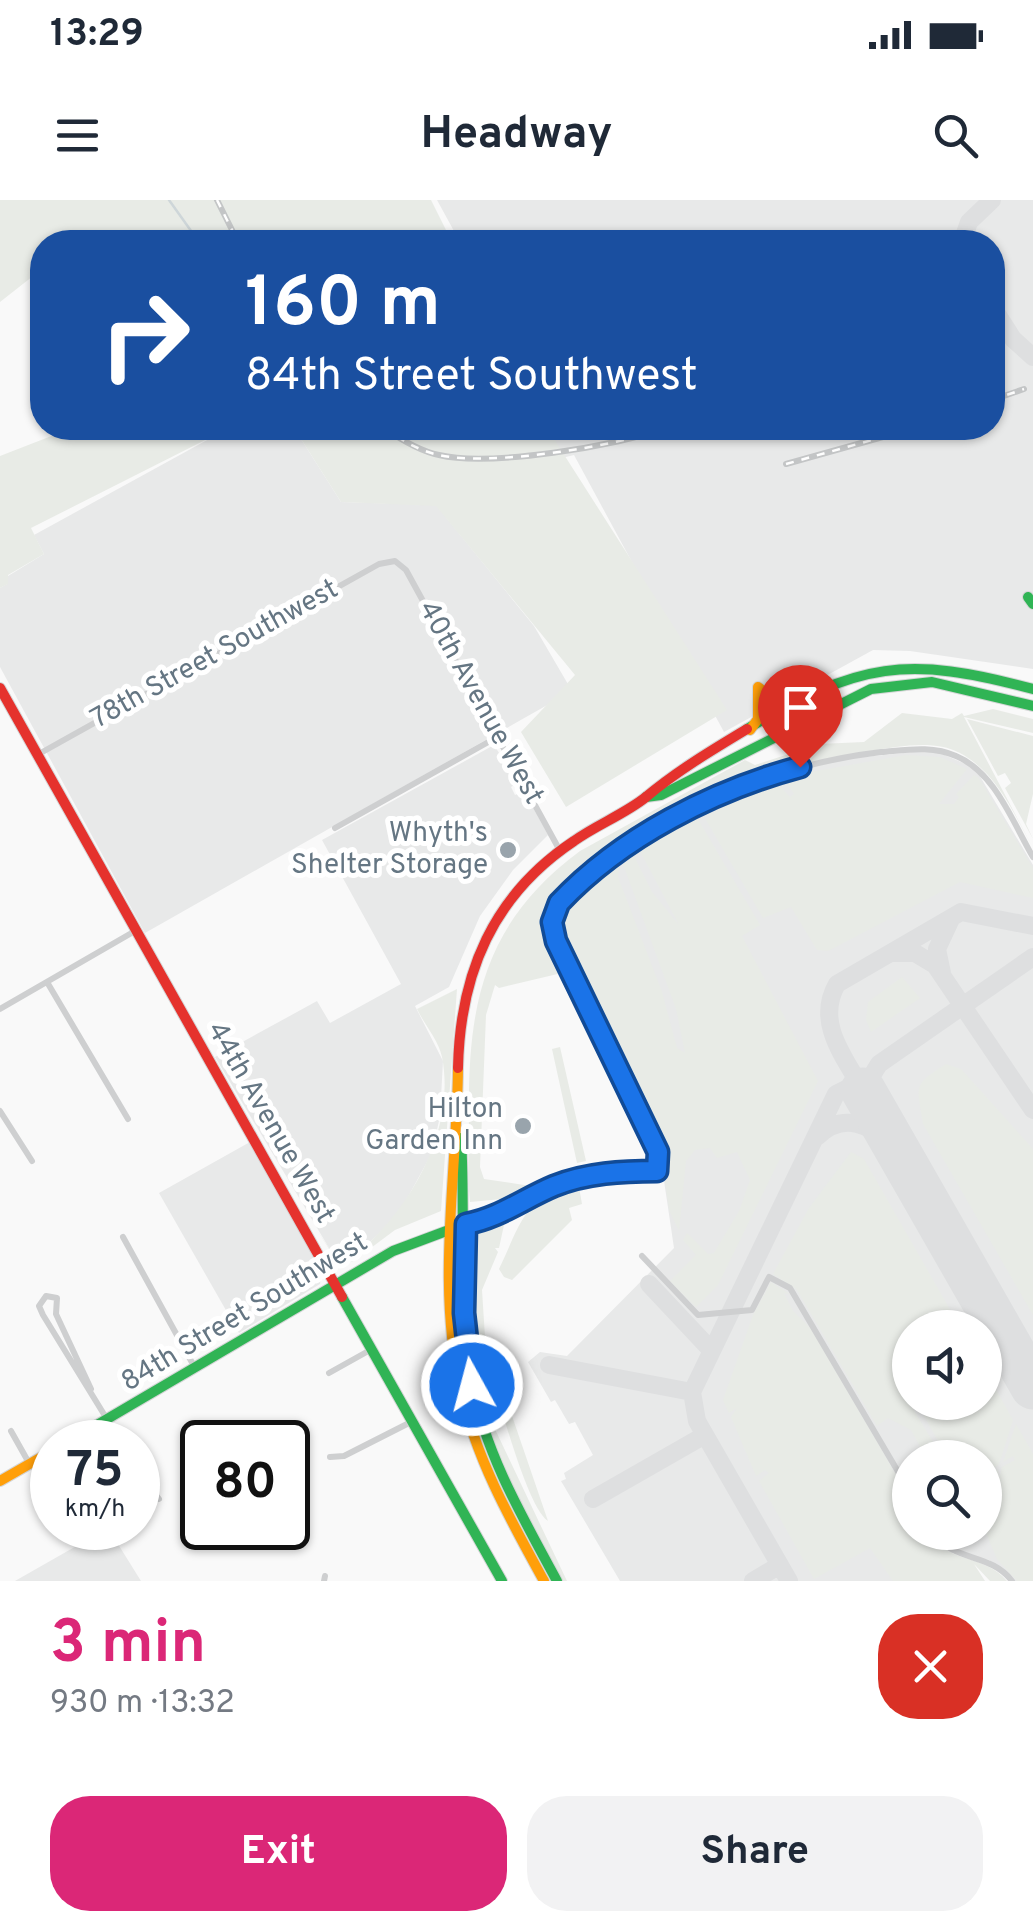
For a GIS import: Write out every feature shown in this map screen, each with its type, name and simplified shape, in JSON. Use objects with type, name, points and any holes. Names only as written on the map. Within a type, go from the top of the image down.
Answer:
[{"type":"main road","points":[[544,1581],[488,1474],[461,1394],[449,1318],[448,1227],[458,1108],[459,1033],[470,974],[506,903],[560,849],[746,732],[839,682],[902,666],[968,672],[1033,689]]},
{"type":"main road","points":[[746,732],[758,719],[758,687],[784,711],[803,714],[894,684],[932,682],[1033,706]]},
{"type":"main road","name":"44th Avenue West","points":[[0,688],[502,1581]]},
{"type":"main road","points":[[646,797],[660,795],[852,696]]},
{"type":"main road","points":[[458,1108],[466,1224],[464,1313],[479,1414],[500,1473],[557,1581]]},
{"type":"main road","name":"84th Street Southwest","points":[[108,1420],[393,1252],[448,1227],[466,1224]]},
{"type":"main road","points":[[0,1481],[29,1464]]},
{"type":"street","name":"40th Avenue West","points":[[395,561],[406,570],[560,849]]},
{"type":"street","name":"78th Street Southwest","points":[[37,754],[379,564],[395,561]]},
{"type":"street","points":[[335,828],[498,736]]},
{"type":"street","name":"84th Street Southwest","points":[[466,1224],[501,1215],[566,1182],[624,1171],[657,1171],[658,1152],[553,932],[554,912],[566,895],[663,824],[736,788],[824,761],[913,749],[944,752],[975,768],[998,796],[1033,858]]},
{"type":"street","points":[[0,1009],[135,932]]},
{"type":"street","points":[[47,982],[128,1119]]},
{"type":"street","points":[[0,1111],[32,1161]]},
{"type":"street","points":[[123,1236],[196,1370]]},
{"type":"street","points":[[642,1256],[698,1315],[752,1310],[768,1277],[790,1288],[892,1461]]},
{"type":"street","points":[[91,1389],[43,1315],[39,1306],[46,1296],[57,1298],[56,1314],[108,1420]]},
{"type":"street","points":[[329,1373],[372,1349]]},
{"type":"street","points":[[330,1457],[344,1456],[411,1422]]},
{"type":"street","points":[[10,1432],[29,1464]]},
{"type":"street","points":[[951,1550],[989,1560],[1012,1581]]},
{"type":"shaded area","points":[[0,200],[431,200],[446,230],[30,230],[30,278],[0,302]]},
{"type":"shaded area","points":[[437,200],[1033,200],[1033,669],[910,651],[873,650],[724,732],[574,455],[510,471],[477,440],[1005,440],[1005,230],[453,230]]},
{"type":"shaded area","points":[[41,440],[205,440],[31,528],[44,554],[8,575],[8,584],[0,588],[0,456]]},
{"type":"shaded area","points":[[207,440],[302,440],[341,502],[436,505],[534,626],[572,691],[145,933],[0,667],[0,588],[7,584],[8,576],[44,554],[34,535]]},
{"type":"shaded area","points":[[302,440],[555,440],[727,710],[566,807],[521,732],[575,675],[436,506],[341,502]]},
{"type":"shaded area","points":[[993,709],[1033,719],[1033,733],[964,717],[1033,848],[1003,794],[973,761],[939,746],[904,746],[784,770],[703,801],[628,844],[559,898],[549,926],[566,972],[499,988],[495,985],[486,1015],[480,1167],[484,1179],[531,1186],[502,1199],[470,1202],[470,1070],[479,997],[504,934],[548,877],[580,851],[745,760],[755,765],[819,744],[864,742],[902,713],[952,719],[962,713],[964,716]]},
{"type":"shaded area","points":[[967,719],[1033,736],[1033,794],[1026,824],[1033,839],[1005,788],[1011,783],[1005,773],[998,776]]},
{"type":"shaded area","points":[[494,745],[518,783],[511,787],[515,795],[524,791],[548,835],[513,870],[480,916],[449,987],[415,1006],[443,1061],[440,1116],[432,1153],[397,1217],[350,1260],[335,1258],[215,1057],[317,1001],[330,1023],[401,984],[322,840]]},
{"type":"shaded area","points":[[933,750],[975,768],[1033,865],[1033,1581],[1012,1581],[989,1560],[953,1552],[912,1581],[620,1581],[561,1481],[566,1479],[564,1473],[593,1455],[575,1422],[569,1424],[555,1400],[551,1402],[528,1362],[540,1352],[567,1356],[674,1248],[659,1147],[553,932],[559,903],[629,847],[736,788],[824,761]]},
{"type":"shaded area","points":[[906,755],[940,757],[967,769],[939,804],[954,804],[959,797],[956,794],[974,775],[978,777],[1033,868],[1033,898],[960,882],[828,951],[817,950],[791,907],[763,918],[706,820],[710,817],[705,809],[708,807],[714,815],[713,805],[775,781],[790,797],[794,794],[783,777]]},
{"type":"shaded area","points":[[695,814],[760,925],[742,936],[818,1081],[718,1285],[696,1307],[670,1281],[696,1255],[683,1240],[687,1233],[708,1254],[714,1253],[739,1211],[750,1180],[737,1152],[717,1158],[710,1148],[695,1150],[686,1161],[679,1231],[669,1210],[660,1146],[557,930],[563,906],[620,861],[618,877],[662,992],[677,1048],[685,1053],[676,1009],[623,864],[634,856],[652,892],[679,925],[639,849]]},
{"type":"shaded area","points":[[902,977],[920,998],[871,1032],[866,1020],[868,1002]]},
{"type":"shaded area","points":[[457,989],[441,1211],[395,1230],[352,1262],[338,1263],[317,1230],[335,1257],[344,1253],[350,1260],[393,1217],[425,1166],[436,1139],[445,1084],[440,1051],[417,1009]]},
{"type":"shaded area","points":[[560,1047],[586,1161],[577,1163],[552,1049]]},
{"type":"shaded area","points":[[946,1064],[961,1069],[1033,1149],[1033,1315],[923,1124],[919,1102],[922,1082]]},
{"type":"shaded area","points":[[250,1142],[322,1272],[320,1284],[239,1333],[159,1193]]},
{"type":"shaded area","points":[[851,1152],[864,1159],[950,1310],[892,1310],[892,1420],[920,1420],[932,1440],[917,1440],[911,1430],[888,1418],[877,1426],[797,1290],[773,1274],[809,1208]]},
{"type":"shaded area","points":[[569,1186],[579,1187],[582,1204],[569,1208],[572,1220],[512,1280],[504,1277],[499,1269],[524,1217],[542,1198]]},
{"type":"shaded area","points":[[497,1222],[504,1225],[499,1248],[495,1248],[498,1252],[482,1290],[485,1337],[548,1521],[533,1500],[497,1395],[494,1427],[567,1581],[562,1581],[504,1466],[476,1375],[470,1330],[472,1242],[479,1230]]},
{"type":"shaded area","points":[[771,1282],[790,1294],[784,1293],[793,1311],[812,1330],[892,1468],[892,1550],[946,1550],[988,1566],[1007,1581],[990,1581],[974,1564],[985,1581],[893,1581],[870,1548],[814,1579],[759,1481],[769,1473],[765,1470],[756,1476],[731,1417],[737,1408],[729,1413],[723,1400],[753,1315]]},
{"type":"shaded area","points":[[1002,1400],[1013,1420],[1002,1455],[1002,1440],[937,1440],[926,1420],[1002,1420]]},
{"type":"shaded area","points":[[1016,1424],[1033,1454],[1033,1581],[1017,1581],[993,1550],[1002,1550],[1002,1467],[1015,1460],[1013,1456],[1003,1462]]},
{"type":"shaded area","points":[[69,1550],[122,1550],[141,1581],[15,1581]]},
{"type":"waterway","points":[[169,200],[190,230]]},
{"type":"taxiway","points":[[966,230],[969,222],[992,200]]},
{"type":"taxiway","points":[[1005,326],[1033,357]]},
{"type":"taxiway","points":[[863,1090],[831,1026],[829,1012],[837,984],[961,912],[1033,926]]},
{"type":"taxiway","points":[[942,973],[937,949],[951,919]]},
{"type":"taxiway","points":[[894,953],[915,953],[935,965],[1033,1110]]},
{"type":"taxiway","points":[[863,1090],[879,1064],[1033,957]]},
{"type":"taxiway","points":[[789,1581],[697,1421],[692,1392],[836,1094],[852,1086],[863,1090]]},
{"type":"taxiway","points":[[817,1137],[836,1124],[846,1123],[866,1127],[894,1144]]},
{"type":"taxiway","points":[[649,1284],[711,1350]]},
{"type":"taxiway","points":[[549,1365],[692,1392]]},
{"type":"taxiway","points":[[593,1499],[705,1435]]},
{"type":"taxiway","points":[[753,1581],[780,1565]]},
{"type":"runway","points":[[863,1090],[1033,1387]]},
{"type":"railway","points":[[217,200],[232,230]]},
{"type":"railway","points":[[1005,396],[1024,389]]},
{"type":"railway","points":[[404,440],[432,453],[461,458],[520,456],[622,440]]},
{"type":"railway","points":[[786,464],[872,440]]},
{"type":"traffic: fast","points":[[1028,597],[1033,604]]},
{"type":"traffic: fast","points":[[747,729],[821,690],[885,671],[951,671],[1033,689]]},
{"type":"traffic: fast","points":[[646,797],[661,795],[871,689],[932,682],[1033,706]]},
{"type":"traffic: fast","points":[[461,1138],[463,1292],[472,1384],[496,1461],[557,1581]]},
{"type":"traffic: fast","points":[[105,1420],[393,1251],[465,1224]]},
{"type":"traffic: fast","points":[[342,1297],[502,1581]]},
{"type":"traffic: slow","points":[[758,687],[789,711],[813,710]]},
{"type":"traffic: slow","points":[[750,730],[758,719],[758,687]]},
{"type":"traffic: slow","points":[[458,1068],[449,1270],[454,1351],[461,1391],[485,1465],[544,1581]]},
{"type":"traffic: slow","points":[[0,1481],[30,1464]]},
{"type":"traffic: jam","points":[[0,688],[342,1297]]},
{"type":"traffic: jam","points":[[458,1068],[460,1033],[474,969],[486,939],[522,886],[574,841],[747,729]]},
{"type":"place","name":"Whyth's Shelter Storage","points":[[508,850]]},
{"type":"place","name":"Hilton Garden Inn","points":[[523,1126]]},
{"type":"route","points":[[472,1385],[464,1313],[466,1224],[501,1215],[566,1182],[624,1171],[657,1171],[658,1152],[556,941],[554,912],[566,895],[663,824],[736,788],[800,767]]}]
